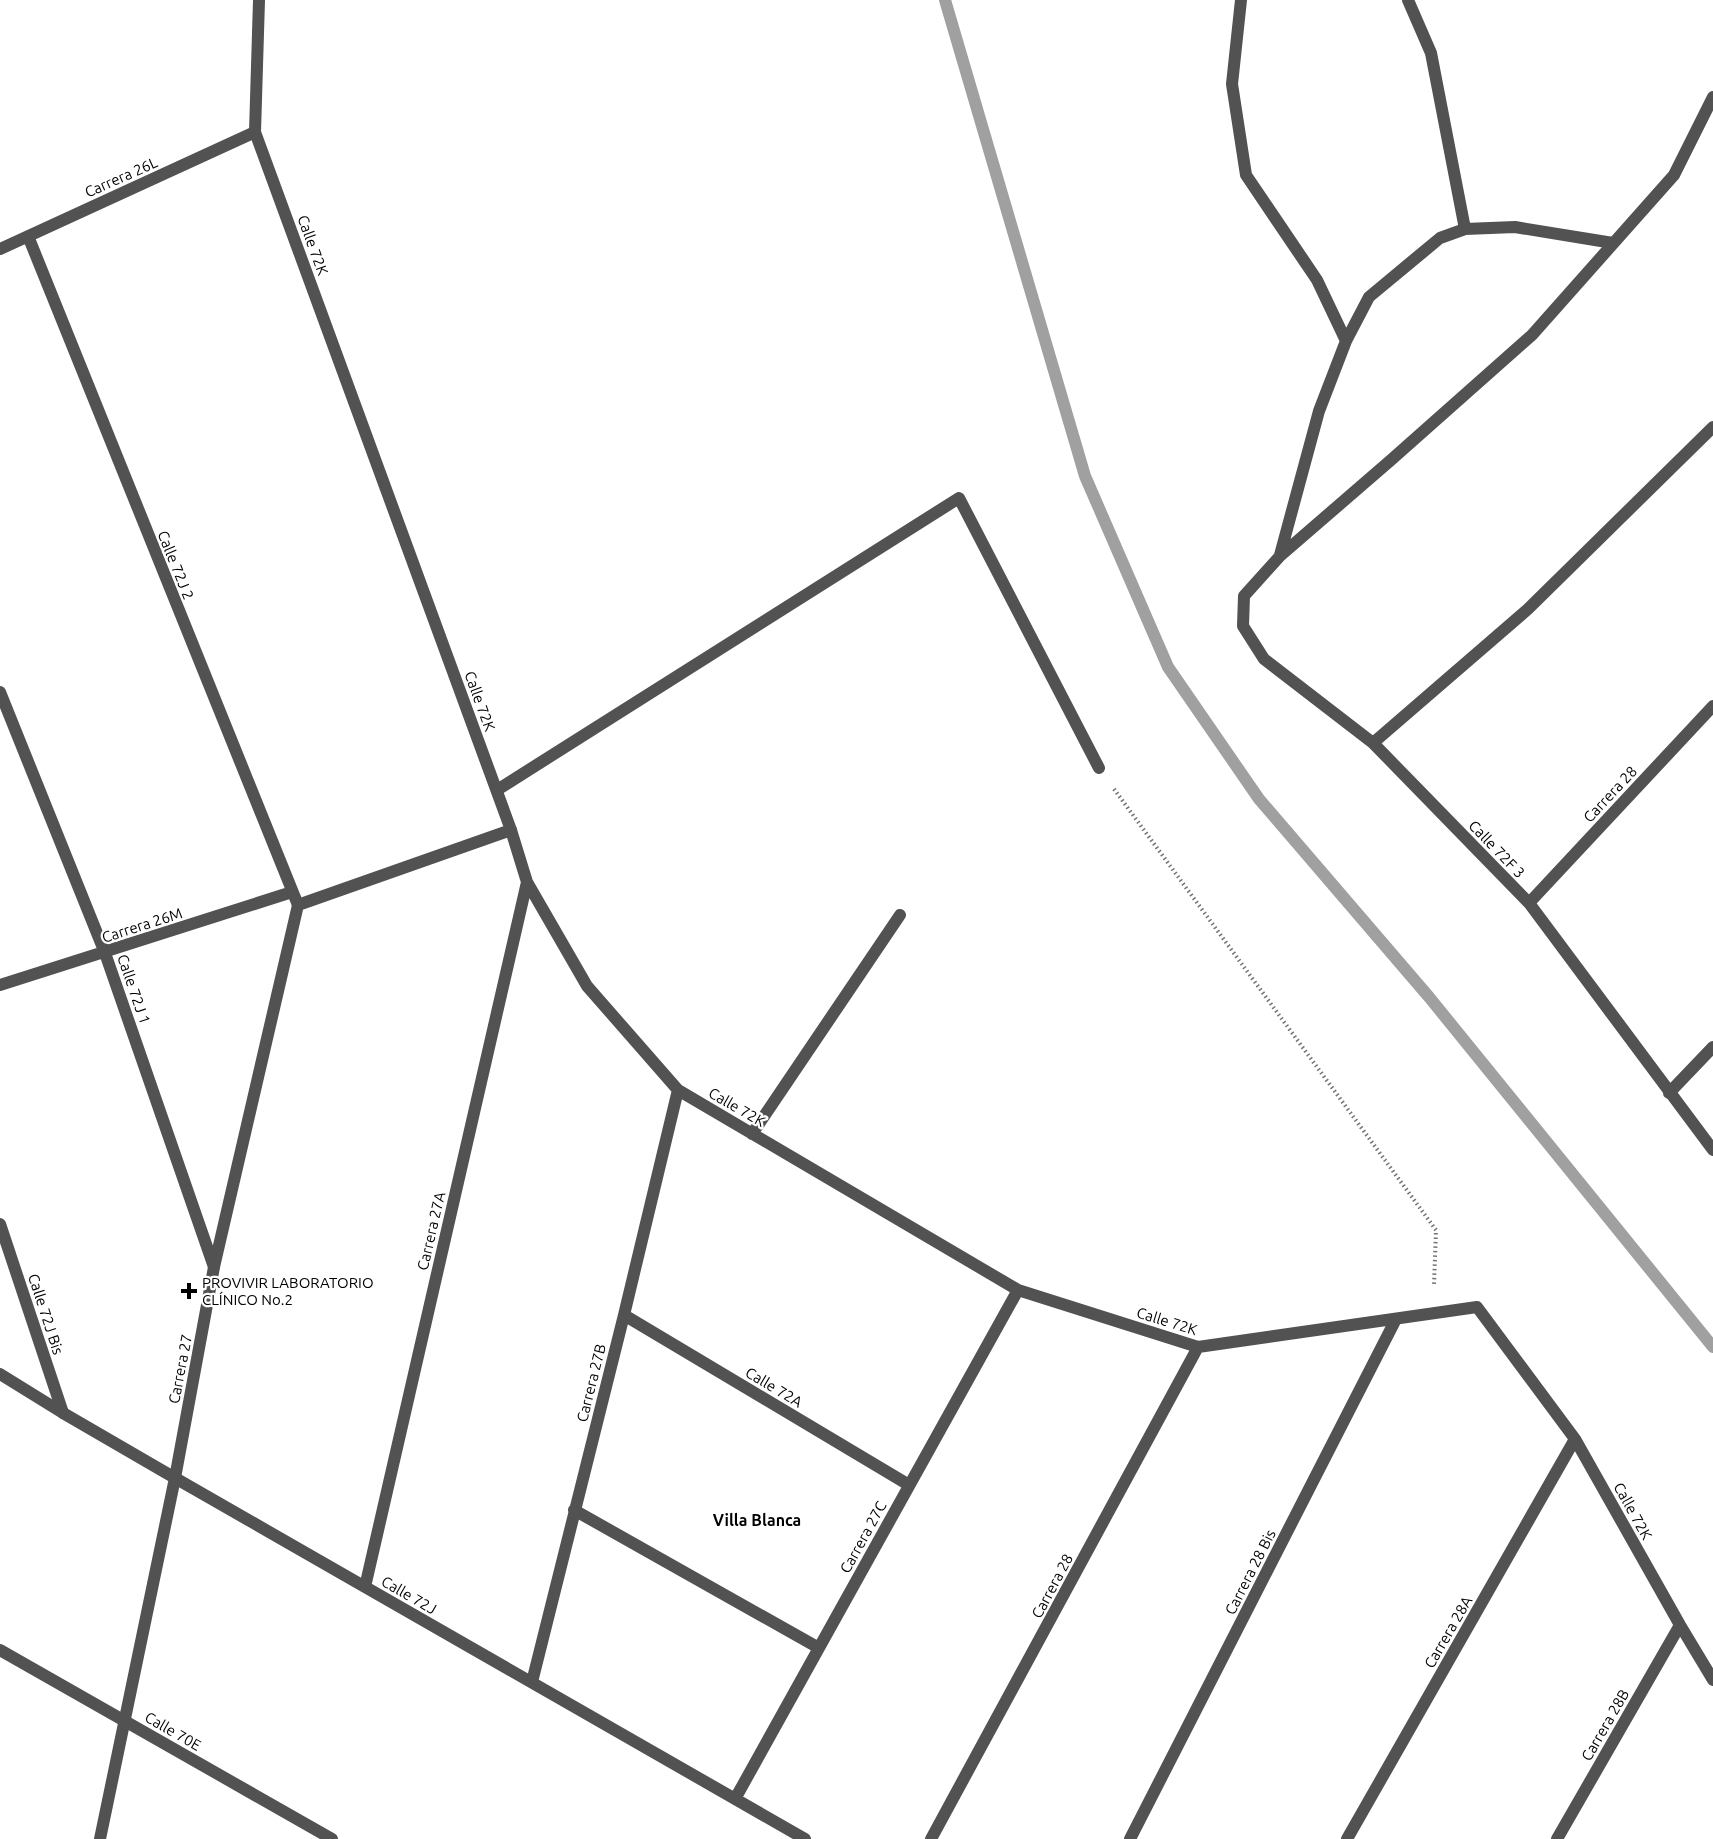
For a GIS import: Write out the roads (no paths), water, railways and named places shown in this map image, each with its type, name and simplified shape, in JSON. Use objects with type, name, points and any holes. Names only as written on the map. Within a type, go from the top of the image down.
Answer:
[{"type":"street","name":"Calle 72K","points":[[259,0],[255,132],[497,790],[527,882],[587,986],[678,1090],[1018,1290],[1198,1347],[1477,1306],[1575,1439],[1713,1680]]},
{"type":"street","points":[[1241,0],[1232,84],[1246,175],[1317,280],[1346,341]]},
{"type":"street","points":[[1408,0],[1431,53],[1465,229]]},
{"type":"street","points":[[1280,555],[1532,335],[1674,175],[1713,97]]},
{"type":"street","name":"Carrera 26L","points":[[0,249],[255,132]]},
{"type":"street","points":[[1280,555],[1319,411],[1346,341],[1369,297],[1440,237],[1465,229],[1515,227],[1613,243]]},
{"type":"street","name":"Calle 72J 2","points":[[28,236],[298,905]]},
{"type":"street","points":[[1373,743],[1528,609],[1713,427]]},
{"type":"street","points":[[497,790],[959,498],[1099,768]]},
{"type":"street","name":"Calle 72F 3","points":[[1280,555],[1244,596],[1243,626],[1264,659],[1373,743],[1529,903],[1713,1150]]},
{"type":"street","name":"Calle 72J 1","points":[[0,692],[105,953],[214,1267]]},
{"type":"street","name":"Carrera 28","points":[[1529,903],[1713,706]]},
{"type":"street","points":[[298,905],[511,830]]},
{"type":"street","name":"Carrera 27A","points":[[365,1587],[527,882]]},
{"type":"street","name":"Carrera 26M","points":[[0,985],[292,892]]},
{"type":"street","name":"Carrera 27","points":[[100,1839],[175,1478],[214,1267],[298,905]]},
{"type":"street","points":[[752,1134],[900,915]]},
{"type":"street","points":[[1669,1093],[1713,1047]]},
{"type":"street","name":"Carrera 27B","points":[[532,1682],[678,1090]]},
{"type":"street","name":"Calle 72J Bis","points":[[0,1224],[63,1413]]},
{"type":"street","name":"Carrera 27C","points":[[735,1799],[1018,1290]]},
{"type":"street","name":"Calle 72A","points":[[624,1315],[909,1485]]},
{"type":"street","name":"Carrera 28 Bis","points":[[1130,1839],[1396,1319]]},
{"type":"street","name":"Carrera 28","points":[[931,1839],[1198,1347]]},
{"type":"street","name":"Calle 72J","points":[[0,1374],[175,1478],[805,1839]]},
{"type":"street","name":"Carrera 28A","points":[[1347,1839],[1575,1439]]},
{"type":"street","points":[[574,1510],[819,1648]]},
{"type":"street","name":"Carrera 28B","points":[[1557,1839],[1680,1625]]},
{"type":"street","name":"Calle 70E","points":[[0,1650],[332,1839]]},
{"type":"waterway","points":[[945,0],[1085,476],[1168,667],[1259,799],[1429,997],[1713,1347]]},
{"type":"place","name":"PROVIVIR LABORATORIO CLÍNICO No.2","points":[[189,1291]]},
{"type":"district","name":"Villa Blanca","points":[[757,1520]]}]
